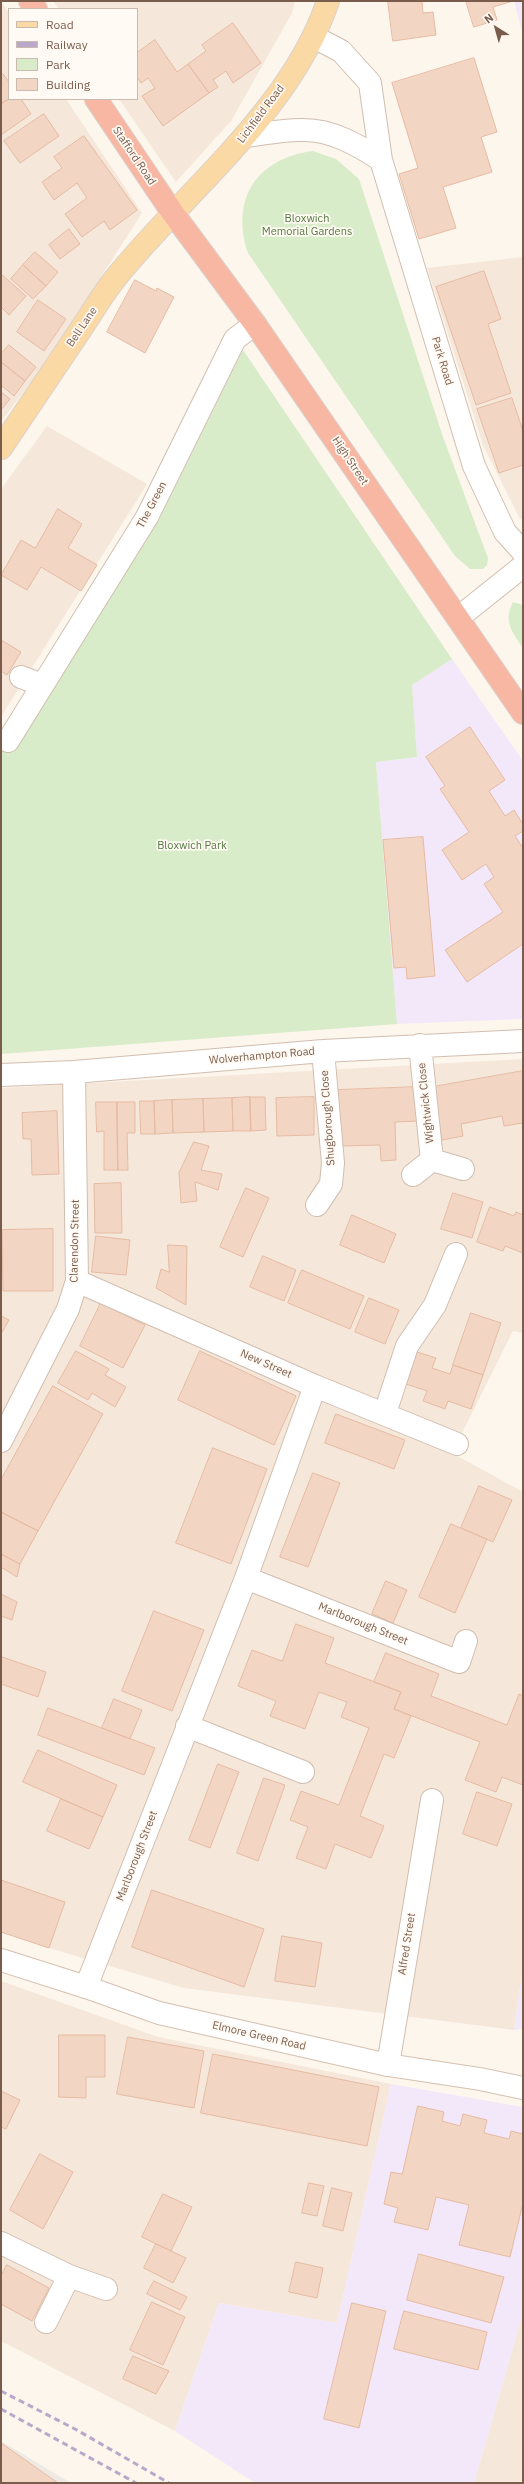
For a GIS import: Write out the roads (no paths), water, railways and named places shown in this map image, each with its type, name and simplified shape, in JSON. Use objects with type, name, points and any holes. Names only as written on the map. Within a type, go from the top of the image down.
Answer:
[{"type":"highway","name":"Stafford Road","points":[[97,100],[172,212]]},
{"type":"highway","name":"High Street","points":[[172,212],[255,324],[523,713]]},
{"type":"main road","name":"Lichfield Road","points":[[172,212],[231,154],[245,136],[314,37],[328,1]]},
{"type":"main road","name":"Bell Lane","points":[[1,448],[117,276],[172,212]]},
{"type":"street","name":"Park Road","points":[[314,37],[341,51],[370,83],[381,160],[474,466],[505,532],[523,552]]},
{"type":"street","points":[[245,136],[304,130],[332,135],[357,145],[381,160]]},
{"type":"street","name":"The Green","points":[[8,741],[147,516],[235,339],[255,324]]},
{"type":"street","points":[[458,618],[523,566]]},
{"type":"street","points":[[21,676],[42,685]]},
{"type":"street","name":"Wolverhampton Road","points":[[1,1075],[74,1072],[323,1051],[523,1041]]},
{"type":"street","name":"Wightwick Close","points":[[420,1045],[432,1160]]},
{"type":"street","name":"Shugborough Close","points":[[317,1205],[331,1184],[333,1163],[323,1051]]},
{"type":"street","name":"Clarendon Street","points":[[1,1442],[68,1309],[77,1281],[74,1072]]},
{"type":"street","points":[[413,1175],[432,1160],[463,1169]]},
{"type":"street","points":[[385,1413],[407,1346],[435,1305],[456,1254]]},
{"type":"street","name":"New Street","points":[[77,1281],[315,1386],[385,1413],[457,1444]]},
{"type":"street","name":"Marlborough Street","points":[[86,1986],[246,1578],[315,1386]]},
{"type":"street","name":"Marlborough Street","points":[[246,1578],[459,1662],[466,1641]]},
{"type":"street","points":[[187,1726],[303,1772]]},
{"type":"street","name":"Alfred Street","points":[[388,2065],[418,1821],[432,1800]]},
{"type":"street","name":"Elmore Green Road","points":[[1,1960],[86,1986],[159,2013],[388,2065],[480,2079],[523,2088]]},
{"type":"street","points":[[1,2243],[69,2276],[106,2289]]},
{"type":"street","points":[[46,2322],[69,2276]]},
{"type":"railway","points":[[1,2391],[75,2429],[169,2483]]},
{"type":"railway","points":[[1,2409],[136,2483]]},
{"type":"park label","name":"Bloxwich Memorial Gardens","points":[[307,225]]},
{"type":"park label","name":"Bloxwich Park","points":[[192,846]]}]
